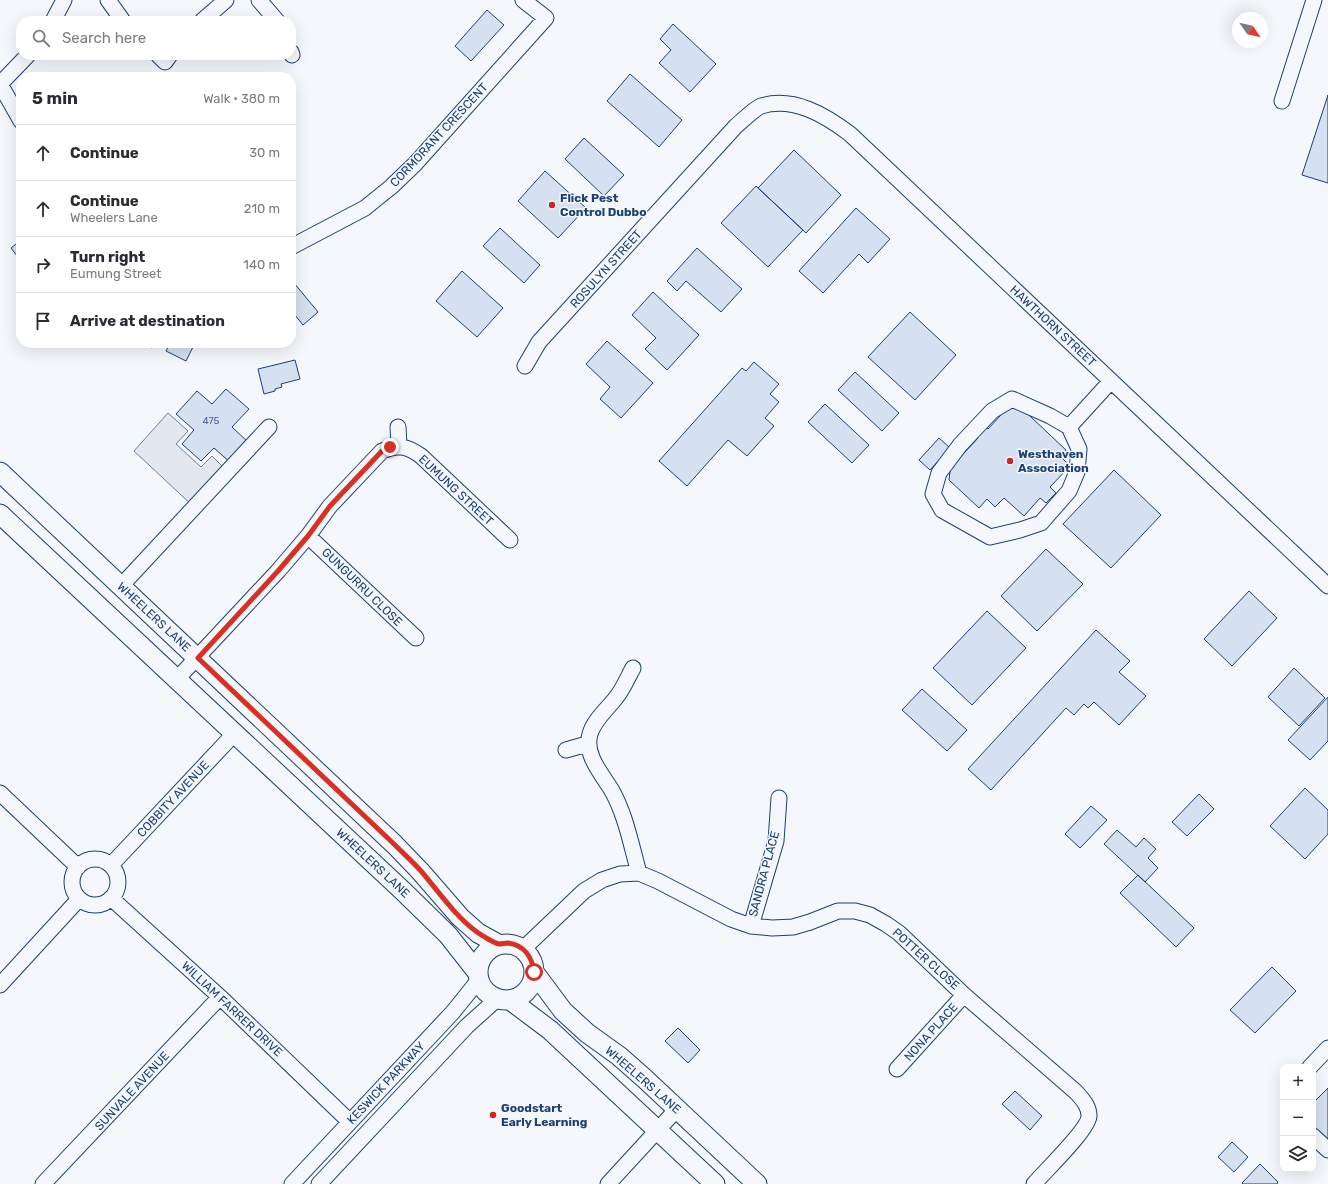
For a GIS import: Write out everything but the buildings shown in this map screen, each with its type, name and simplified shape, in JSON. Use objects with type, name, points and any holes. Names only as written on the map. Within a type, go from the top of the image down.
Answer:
[{"type":"main road","name":"WHEELERS LANE","points":[[0,472],[395,845],[460,917],[478,933],[498,944]]},
{"type":"main road","name":"WHEELERS LANE","points":[[0,514],[432,919],[448,935],[478,976]]},
{"type":"main road","points":[[498,944],[511,944],[523,949],[529,955],[533,964],[533,980],[530,987],[518,998],[503,1000],[489,995],[483,989],[478,976],[478,962],[483,954],[498,944]]},
{"type":"main road","name":"WHEELERS LANE","points":[[534,972],[563,1012],[586,1033],[619,1056],[757,1184]]},
{"type":"main road","name":"WHEELERS LANE","points":[[503,1000],[550,1030],[715,1184]]},
{"type":"street","points":[[56,16],[64,0]]},
{"type":"street","points":[[108,0],[119,16]]},
{"type":"street","points":[[208,16],[226,0]]},
{"type":"street","points":[[259,0],[273,16]]},
{"type":"street","name":"CORMORANT CRESCENT","points":[[296,244],[365,208],[391,188],[415,164],[546,18],[523,0]]},
{"type":"street","points":[[1282,101],[1314,0]]},
{"type":"street","points":[[16,112],[0,84],[23,60]]},
{"type":"street","name":"HAWTHORN STREET","points":[[759,107],[775,104],[794,104],[815,112],[834,122],[850,134],[1328,586]]},
{"type":"street","name":"ROSULYN STREET","points":[[525,366],[544,336],[736,126],[759,107]]},
{"type":"street","points":[[1069,427],[1110,381]]},
{"type":"street","points":[[1012,399],[1050,416],[1069,427],[1079,449],[1077,472],[1069,491],[1041,523],[1020,530],[990,536],[942,510],[933,494],[939,473],[960,445],[992,412],[1012,399]]},
{"type":"street","points":[[121,586],[269,427]]},
{"type":"street","points":[[177,679],[278,571],[308,536],[330,506],[382,451],[390,447],[399,446],[398,427]]},
{"type":"street","name":"EUMUNG STREET","points":[[399,446],[411,449],[421,456],[510,540]]},
{"type":"street","name":"GUNGURRU CLOSE","points":[[308,536],[416,638]]},
{"type":"street","points":[[633,668],[618,695],[597,720],[590,733],[587,744],[592,758],[620,806],[639,873]]},
{"type":"street","name":"COBBITY AVENUE","points":[[111,866],[235,733]]},
{"type":"street","points":[[566,750],[587,744]]},
{"type":"street","points":[[0,793],[78,867]]},
{"type":"street","name":"SANDRA PLACE","points":[[751,926],[776,841],[779,798]]},
{"type":"street","points":[[98,859],[105,861],[111,866],[115,871],[118,885],[111,898],[106,902],[99,904],[85,902],[79,898],[75,893],[72,879],[74,872],[78,867],[84,862],[98,859]]},
{"type":"street","name":"POTTER CLOSE","points":[[523,949],[584,891],[602,880],[620,874],[639,873],[731,918],[751,926],[772,928],[793,927],[838,912],[855,911],[870,915],[899,933],[964,995],[1076,1092],[1088,1105],[1089,1118],[1083,1130],[1034,1184]]},
{"type":"street","points":[[0,985],[79,898]]},
{"type":"street","name":"WILLIAM FARRER DRIVE","points":[[111,898],[220,997],[350,1122]]},
{"type":"street","name":"KESWICK PARKWAY","points":[[292,1184],[453,1012],[478,976]]},
{"type":"street","name":"NONA PLACE","points":[[898,1070],[964,995]]},
{"type":"street","name":"SUNVALE AVENUE","points":[[44,1184],[220,997]]},
{"type":"street","name":"KESWICK PARKWAY","points":[[319,1184],[467,1026],[503,1000]]},
{"type":"street","points":[[1313,1064],[1328,1048]]},
{"type":"street","points":[[608,1184],[677,1109]]},
{"type":"street","points":[[1316,1139],[1328,1150]]},
{"type":"shaded area","points":[[168,413],[188,431],[176,444],[201,467],[212,456],[228,472],[195,508],[134,451]]},
{"type":"place","name":"Flick Pest Control Dubbo","points":[[552,205]]},
{"type":"place","name":"Westhaven Association","points":[[1010,461]]},
{"type":"place","name":"Goodstart Early Learning","points":[[493,1115]]},
{"type":"route","points":[[390,447],[382,451],[330,506],[308,536],[278,571],[198,658],[395,845],[460,917],[478,933],[498,944],[507,943],[516,945],[523,949],[529,955],[533,964],[534,972]]}]
